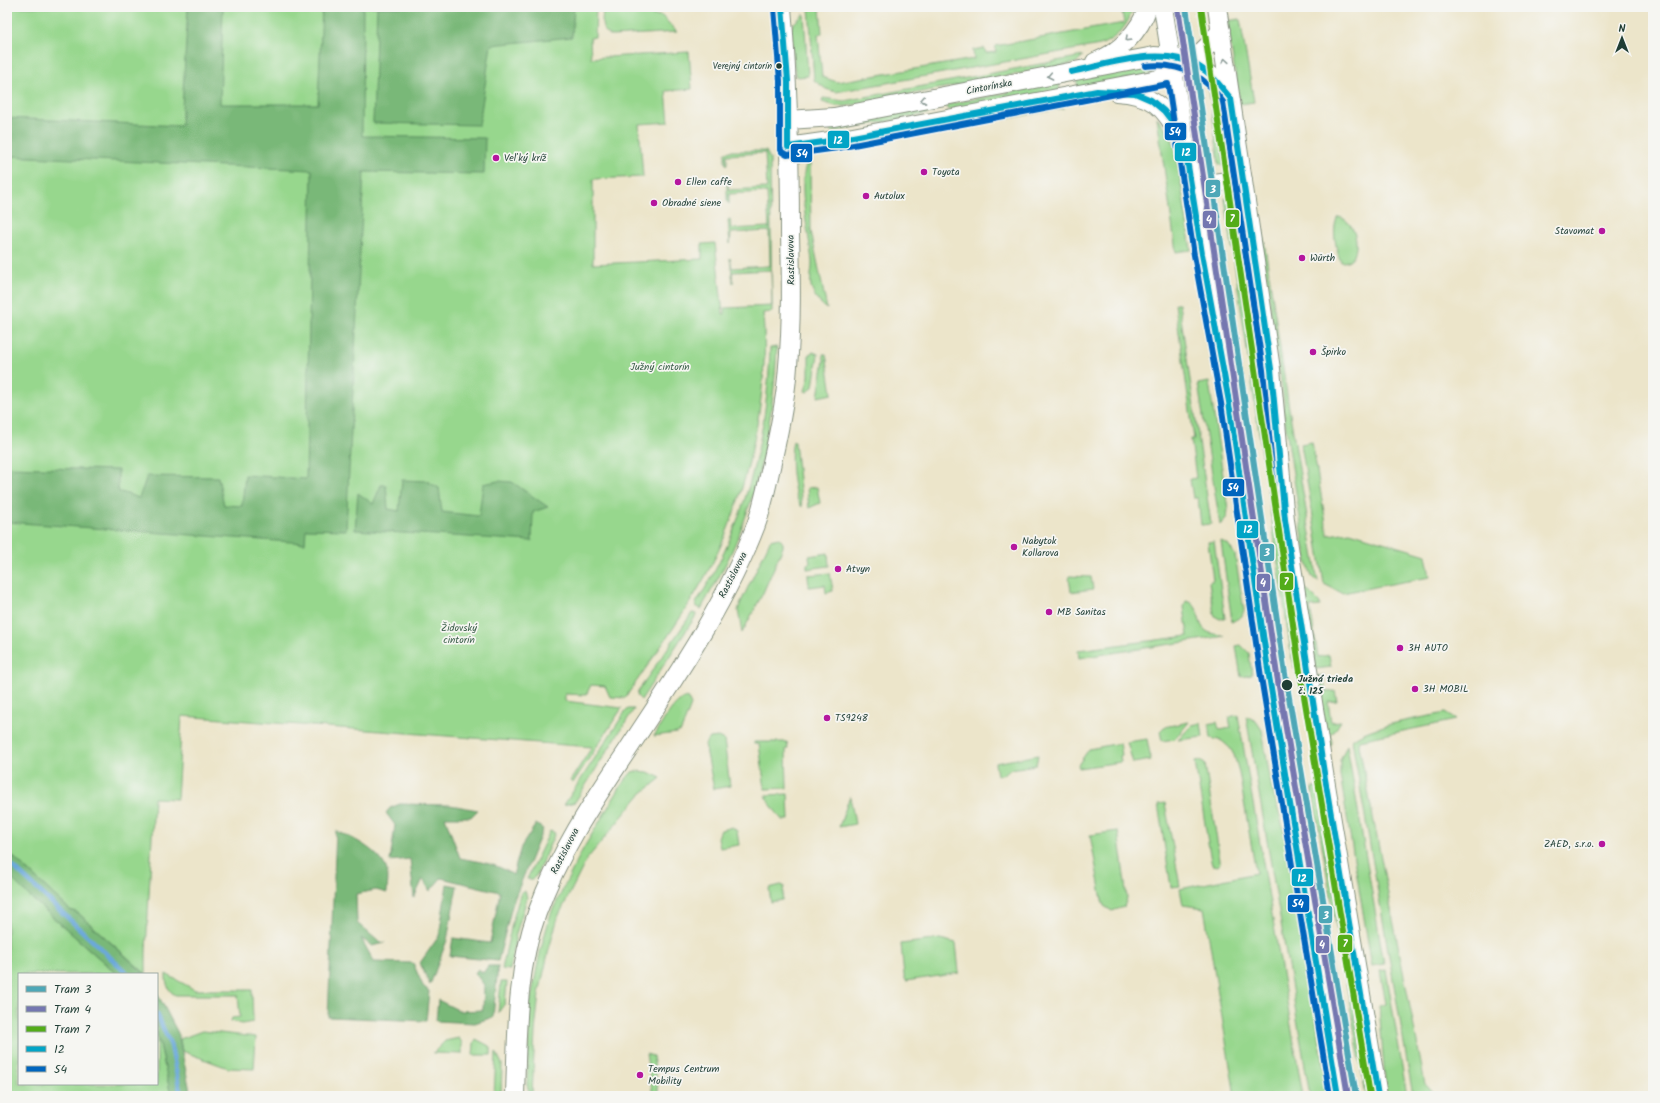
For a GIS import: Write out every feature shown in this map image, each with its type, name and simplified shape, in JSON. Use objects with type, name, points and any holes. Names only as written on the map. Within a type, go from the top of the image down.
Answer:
[{"type":"street","name":"Rastislavova","points":[[515,1096],[520,996],[525,957],[539,907],[557,865],[580,821],[654,710],[705,629],[727,589],[746,549],[764,500],[784,407],[791,319],[788,81],[782,7]]},
{"type":"street","points":[[1069,72],[1099,61],[1116,50],[1141,24],[1148,7]]},
{"type":"street","points":[[1163,7],[1191,186],[1225,379],[1269,676],[1338,1096]]},
{"type":"street","points":[[1217,7],[1271,370],[1285,520],[1324,773],[1378,1096]]},
{"type":"street","points":[[1190,63],[1221,30]]},
{"type":"street","name":"Cintorínska","points":[[788,120],[834,117],[1154,56],[1173,65]]},
{"type":"street","points":[[788,147],[836,140],[1158,79],[1173,65],[1190,63],[1214,76],[1224,87],[1231,99]]},
{"type":"street","points":[[1097,91],[1135,94],[1153,101],[1171,120],[1185,147]]},
{"type":"street","points":[[1191,186],[1243,179]]},
{"type":"green space","points":[[7,7],[596,7],[595,37],[590,38],[591,58],[689,52],[692,89],[666,91],[669,122],[639,124],[643,177],[593,179],[593,264],[702,259],[702,244],[715,243],[723,314],[725,314],[725,308],[772,306],[772,312],[763,313],[764,364],[759,413],[741,490],[724,538],[714,560],[694,596],[672,630],[625,698],[610,697],[605,686],[591,685],[586,695],[565,694],[565,701],[622,708],[573,783],[570,781],[592,747],[182,716],[177,799],[154,798],[146,973],[78,913],[70,910],[7,851]]},
{"type":"green space","points":[[188,7],[223,7],[220,104],[318,104],[322,7],[363,7],[362,136],[485,138],[484,174],[364,172],[346,530],[306,529],[305,543],[7,522],[7,467],[118,470],[118,491],[139,498],[147,476],[218,477],[224,505],[242,506],[245,475],[306,479],[312,170],[7,156],[7,118],[181,126]]},
{"type":"green space","points":[[377,7],[574,7],[572,37],[491,45],[479,125],[373,123]]},
{"type":"green space","points":[[603,7],[623,7],[622,10],[634,13],[662,16],[677,32],[612,36],[603,28]]},
{"type":"green space","points":[[809,7],[820,7],[822,34],[818,34],[822,77],[837,82],[974,59],[973,50],[984,48],[986,53],[996,52],[995,46],[1124,23],[1121,7],[1132,7],[1129,19],[1122,30],[1112,39],[1100,45],[836,92],[826,89],[814,80]]},
{"type":"green space","points":[[804,14],[808,76],[797,77],[794,67],[791,29],[793,24]]},
{"type":"green space","points":[[1240,19],[1254,102],[1240,104],[1227,21]]},
{"type":"green space","points":[[1083,56],[1076,63],[847,106],[836,106],[822,102],[823,98],[844,101]]},
{"type":"green space","points":[[1150,62],[1152,74],[1078,88],[1076,76]]},
{"type":"green space","points":[[1194,77],[1197,80],[1209,163],[1204,156],[1198,136],[1191,81]]},
{"type":"green space","points":[[1060,82],[1059,91],[948,110],[945,105]]},
{"type":"green space","points":[[1208,82],[1212,86],[1224,162],[1223,166],[1219,164]]},
{"type":"green space","points":[[1062,106],[1064,108],[967,126],[968,124]]},
{"type":"green space","points":[[931,107],[931,113],[831,132],[830,130],[831,124]]},
{"type":"green space","points":[[1157,117],[1171,136],[1176,150],[1191,250],[1176,252]]},
{"type":"green space","points":[[730,151],[766,151],[770,159],[772,301],[771,270],[732,272],[733,283],[730,258],[732,268],[770,266],[769,231],[731,233],[730,244],[728,220],[730,219],[731,229],[768,227],[769,229],[767,192],[729,194],[729,204],[727,201],[727,180],[729,190],[767,188],[765,153],[727,155],[727,165],[725,163],[725,153]]},
{"type":"green space","points":[[810,164],[811,231],[827,309],[815,296],[811,283],[811,252],[803,200],[806,165]]},
{"type":"green space","points":[[1225,198],[1231,204],[1299,668],[1293,667]]},
{"type":"green space","points":[[1215,202],[1266,561],[1261,562],[1211,220],[1212,209]]},
{"type":"green space","points":[[1260,214],[1289,408],[1318,582],[1312,577],[1307,563],[1283,409],[1284,402],[1257,215]]},
{"type":"green space","points":[[1338,217],[1345,220],[1350,225],[1354,232],[1356,241],[1356,249],[1353,256],[1349,260],[1341,262],[1337,251],[1335,233]]},
{"type":"green space","points":[[1175,304],[1179,304],[1211,524],[1201,525],[1198,498],[1193,498],[1190,479],[1196,478],[1191,439],[1194,439]]},
{"type":"green space","points":[[777,347],[773,397],[765,447],[752,497],[731,552],[701,609],[696,606],[696,603],[713,575],[728,545],[750,481],[764,414],[770,348]]},
{"type":"green space","points":[[813,352],[818,354],[813,387],[807,392],[805,391],[809,376],[809,354]]},
{"type":"green space","points":[[823,354],[826,354],[832,394],[818,397],[824,360]]},
{"type":"green space","points":[[1209,382],[1228,509],[1227,517],[1220,525],[1198,384]]},
{"type":"green space","points":[[793,441],[795,442],[802,507],[796,494],[792,476],[791,456]]},
{"type":"green space","points":[[1312,442],[1328,535],[1350,532],[1426,555],[1430,577],[1342,593],[1324,584],[1301,444]]},
{"type":"green space","points":[[402,480],[427,481],[439,488],[442,512],[479,516],[483,484],[498,481],[512,482],[548,507],[533,512],[532,541],[355,530],[358,493],[373,504],[381,485],[386,485],[388,509],[399,511]]},
{"type":"green space","points":[[817,487],[820,503],[809,508],[807,488]]},
{"type":"green space","points":[[779,538],[783,543],[783,547],[763,593],[742,633],[738,610],[741,602],[770,540]]},
{"type":"green space","points":[[1214,541],[1225,618],[1220,619],[1214,614],[1209,582],[1213,580],[1208,542]]},
{"type":"green space","points":[[1221,541],[1228,544],[1235,555],[1244,610],[1242,616],[1232,622]]},
{"type":"green space","points":[[828,553],[829,566],[807,569],[807,564],[810,563],[809,556]]},
{"type":"green space","points":[[830,573],[833,591],[826,593],[825,585],[809,587],[808,575]]},
{"type":"green space","points":[[1069,576],[1091,577],[1093,589],[1071,592]]},
{"type":"green space","points":[[1304,589],[1306,589],[1320,603],[1320,606],[1310,607],[1318,657],[1329,655],[1331,667],[1316,669]]},
{"type":"green space","points":[[1186,601],[1194,605],[1204,629],[1212,634],[1225,636],[1079,658],[1078,650],[1188,636],[1184,607]]},
{"type":"green space","points":[[692,613],[697,614],[641,700],[637,696],[638,691]]},
{"type":"green space","points":[[1241,645],[1249,653],[1252,675],[1241,677],[1236,646]]},
{"type":"green space","points":[[1323,675],[1326,692],[1335,691],[1337,701],[1328,702],[1331,722],[1341,721],[1334,732],[1331,733],[1332,743],[1329,748],[1317,676]]},
{"type":"green space","points":[[1284,680],[1352,1096],[1348,1096],[1279,681]]},
{"type":"green space","points":[[687,697],[691,705],[681,731],[677,733],[654,736],[677,703]]},
{"type":"green space","points":[[627,709],[634,709],[575,802],[564,805]]},
{"type":"green space","points":[[1445,713],[1456,720],[1360,740],[1359,745],[1425,1084],[1436,1096],[1413,1096],[1352,740],[1371,730],[1383,726]]},
{"type":"green space","points":[[1238,715],[1303,1096],[1235,1096],[1204,908],[1183,905],[1180,889],[1256,873],[1239,772],[1234,755],[1230,748],[1222,741],[1211,738],[1209,724],[1217,722],[1219,730],[1231,728],[1229,717]]},
{"type":"green space","points":[[1246,716],[1256,721],[1262,730],[1271,785],[1285,834],[1329,1096],[1310,1096]]},
{"type":"green space","points":[[1189,722],[1175,739],[1162,741],[1160,731],[1164,727]]},
{"type":"green space","points":[[1201,723],[1203,737],[1178,740],[1192,725]]},
{"type":"green space","points":[[718,737],[724,740],[730,786],[714,789],[705,744],[710,738]]},
{"type":"green space","points":[[1147,739],[1151,760],[1133,763],[1127,742]]},
{"type":"green space","points":[[754,742],[787,742],[787,788],[765,789],[759,744],[754,744]]},
{"type":"green space","points":[[1120,743],[1122,755],[1120,756],[1121,762],[1079,768],[1078,765],[1089,749]]},
{"type":"green space","points":[[1347,745],[1384,964],[1372,966],[1340,775],[1340,760]]},
{"type":"green space","points":[[1038,755],[1036,765],[1011,769],[1005,774],[997,776],[995,763]]},
{"type":"green space","points":[[1200,761],[1205,764],[1220,860],[1220,863],[1217,866],[1212,865],[1211,861],[1195,762]]},
{"type":"green space","points":[[632,772],[648,772],[661,778],[640,795],[587,859],[558,917],[539,994],[535,1031],[532,1096],[530,1096],[527,1085],[530,1004],[540,952],[551,913],[583,849],[624,781]]},
{"type":"green space","points":[[1317,787],[1369,1096],[1366,1096],[1312,788]]},
{"type":"green space","points":[[788,794],[789,820],[782,820],[768,801],[766,795]]},
{"type":"green space","points":[[850,796],[855,824],[839,827]]},
{"type":"green space","points":[[1165,803],[1180,886],[1171,887],[1158,804]]},
{"type":"green space","points":[[400,804],[450,805],[478,810],[471,817],[445,817],[460,858],[494,865],[513,875],[521,847],[536,824],[543,829],[513,902],[498,961],[450,956],[453,938],[490,943],[500,892],[441,878],[430,891],[423,879],[414,898],[410,859],[390,861],[395,825],[386,813],[390,808]]},
{"type":"green space","points":[[732,827],[737,831],[739,845],[720,848],[718,837],[721,830]]},
{"type":"green space","points":[[336,831],[366,846],[384,864],[388,874],[387,893],[376,890],[356,894],[357,923],[378,941],[385,943],[372,946],[361,938],[374,962],[413,963],[423,986],[429,991],[426,1021],[328,1017]]},
{"type":"green space","points":[[550,831],[555,833],[536,876],[532,879],[527,879]]},
{"type":"green space","points":[[1118,831],[1127,898],[1124,907],[1112,911],[1104,906],[1102,900],[1090,835]]},
{"type":"green space","points":[[7,851],[70,910],[78,913],[144,973],[116,973],[30,897],[7,874]]},
{"type":"green space","points":[[7,874],[30,897],[116,973],[18,973],[18,1085],[158,1085],[158,1039],[171,1096],[7,1096]]},
{"type":"green space","points":[[447,884],[457,886],[447,940],[430,985],[420,963],[439,936]]},
{"type":"green space","points":[[781,885],[784,886],[782,900],[771,902],[769,888]]},
{"type":"green space","points":[[525,891],[527,898],[516,934],[510,970],[502,969],[512,923],[521,892]]},
{"type":"green space","points":[[940,939],[956,943],[959,973],[906,981],[904,976],[901,944]]},
{"type":"green space","points":[[488,966],[498,966],[493,1017],[475,1023],[436,1021],[438,1000],[460,1011],[483,1010],[484,985],[475,973],[478,969],[483,973]]},
{"type":"green space","points":[[1386,970],[1407,1096],[1389,1096],[1386,1093],[1379,1006],[1386,1004],[1380,971]]},
{"type":"green space","points":[[166,974],[195,990],[252,990],[253,1022],[242,1024],[231,1021],[232,1018],[240,1017],[238,995],[175,995],[170,991],[166,980]]},
{"type":"green space","points":[[501,982],[507,982],[505,1003],[498,1013]]},
{"type":"green space","points":[[158,995],[178,1033],[191,1096],[171,1096],[158,1039]]},
{"type":"green space","points":[[202,1031],[256,1037],[254,1069],[228,1068],[182,1051],[180,1039]]},
{"type":"green space","points":[[459,1038],[462,1043],[462,1054],[433,1053],[445,1041]]},
{"type":"green space","points":[[476,1039],[491,1047],[491,1055],[473,1055],[474,1043]]},
{"type":"green space","points":[[496,1052],[502,1064],[501,1096],[494,1096]]},
{"type":"green space","points":[[646,1054],[653,1056],[659,1096],[653,1096]]},
{"type":"waterway","points":[[7,861],[127,973]]},
{"type":"waterway","points":[[158,1016],[171,1046],[181,1096]]},
{"type":"tram line","name":"3","points":[[1186,7],[1285,674],[1356,1096]]},
{"type":"tram line","name":"7","points":[[1201,7],[1300,672],[1370,1095]]},
{"type":"tram line","name":"4","points":[[1178,8],[1277,675],[1348,1096]]},
{"type":"transit line","name":"12","points":[[782,7],[788,81],[788,147],[837,140],[1097,91],[1135,93],[1151,100],[1164,111],[1171,120],[1185,147],[1202,254],[1229,402],[1269,676],[1338,1096]]},
{"type":"transit line","name":"54","points":[[774,8],[780,81],[780,148],[782,152],[787,155],[838,148],[1168,84],[1194,255],[1221,403],[1261,677],[1330,1096]]},
{"type":"transit line","name":"12","points":[[1071,72],[1135,58],[1168,57],[1184,60],[1203,69],[1216,81],[1231,99],[1271,369],[1285,520],[1324,773],[1378,1096]]},
{"type":"transit line","name":"54","points":[[1145,66],[1168,66],[1189,72],[1199,77],[1207,84],[1216,92],[1223,102],[1263,370],[1277,521],[1316,774],[1370,1096]]},
{"type":"place","name":"Verejný cintorín","points":[[779,66]]},
{"type":"place","name":"Veľký kríž","points":[[496,158]]},
{"type":"place","name":"Toyota","points":[[924,172]]},
{"type":"place","name":"Ellen caffe","points":[[678,182]]},
{"type":"place","name":"Autolux","points":[[866,196]]},
{"type":"place","name":"Obradné siene","points":[[654,203]]},
{"type":"place","name":"Stavomat","points":[[1602,231]]},
{"type":"place","name":"Würth","points":[[1302,258]]},
{"type":"place","name":"Špirko","points":[[1313,352]]},
{"type":"place","name":"Nabytok Kollarova","points":[[1014,547]]},
{"type":"place","name":"Atvyn","points":[[838,569]]},
{"type":"place","name":"MB Sanitas","points":[[1049,612]]},
{"type":"place","name":"3H AUTO","points":[[1400,648]]},
{"type":"place","name":"Južná trieda č. 125","points":[[1287,685]]},
{"type":"place","name":"3H MOBIL","points":[[1415,689]]},
{"type":"place","name":"TS9248","points":[[827,718]]},
{"type":"place","name":"ZAED, s.r.o.","points":[[1602,844]]},
{"type":"place","name":"Tempus Centrum Mobility","points":[[640,1075]]},
{"type":"park label","name":"Južný cintorín","points":[[660,367]]},
{"type":"park label","name":"Židovský cintorín","points":[[459,634]]}]
